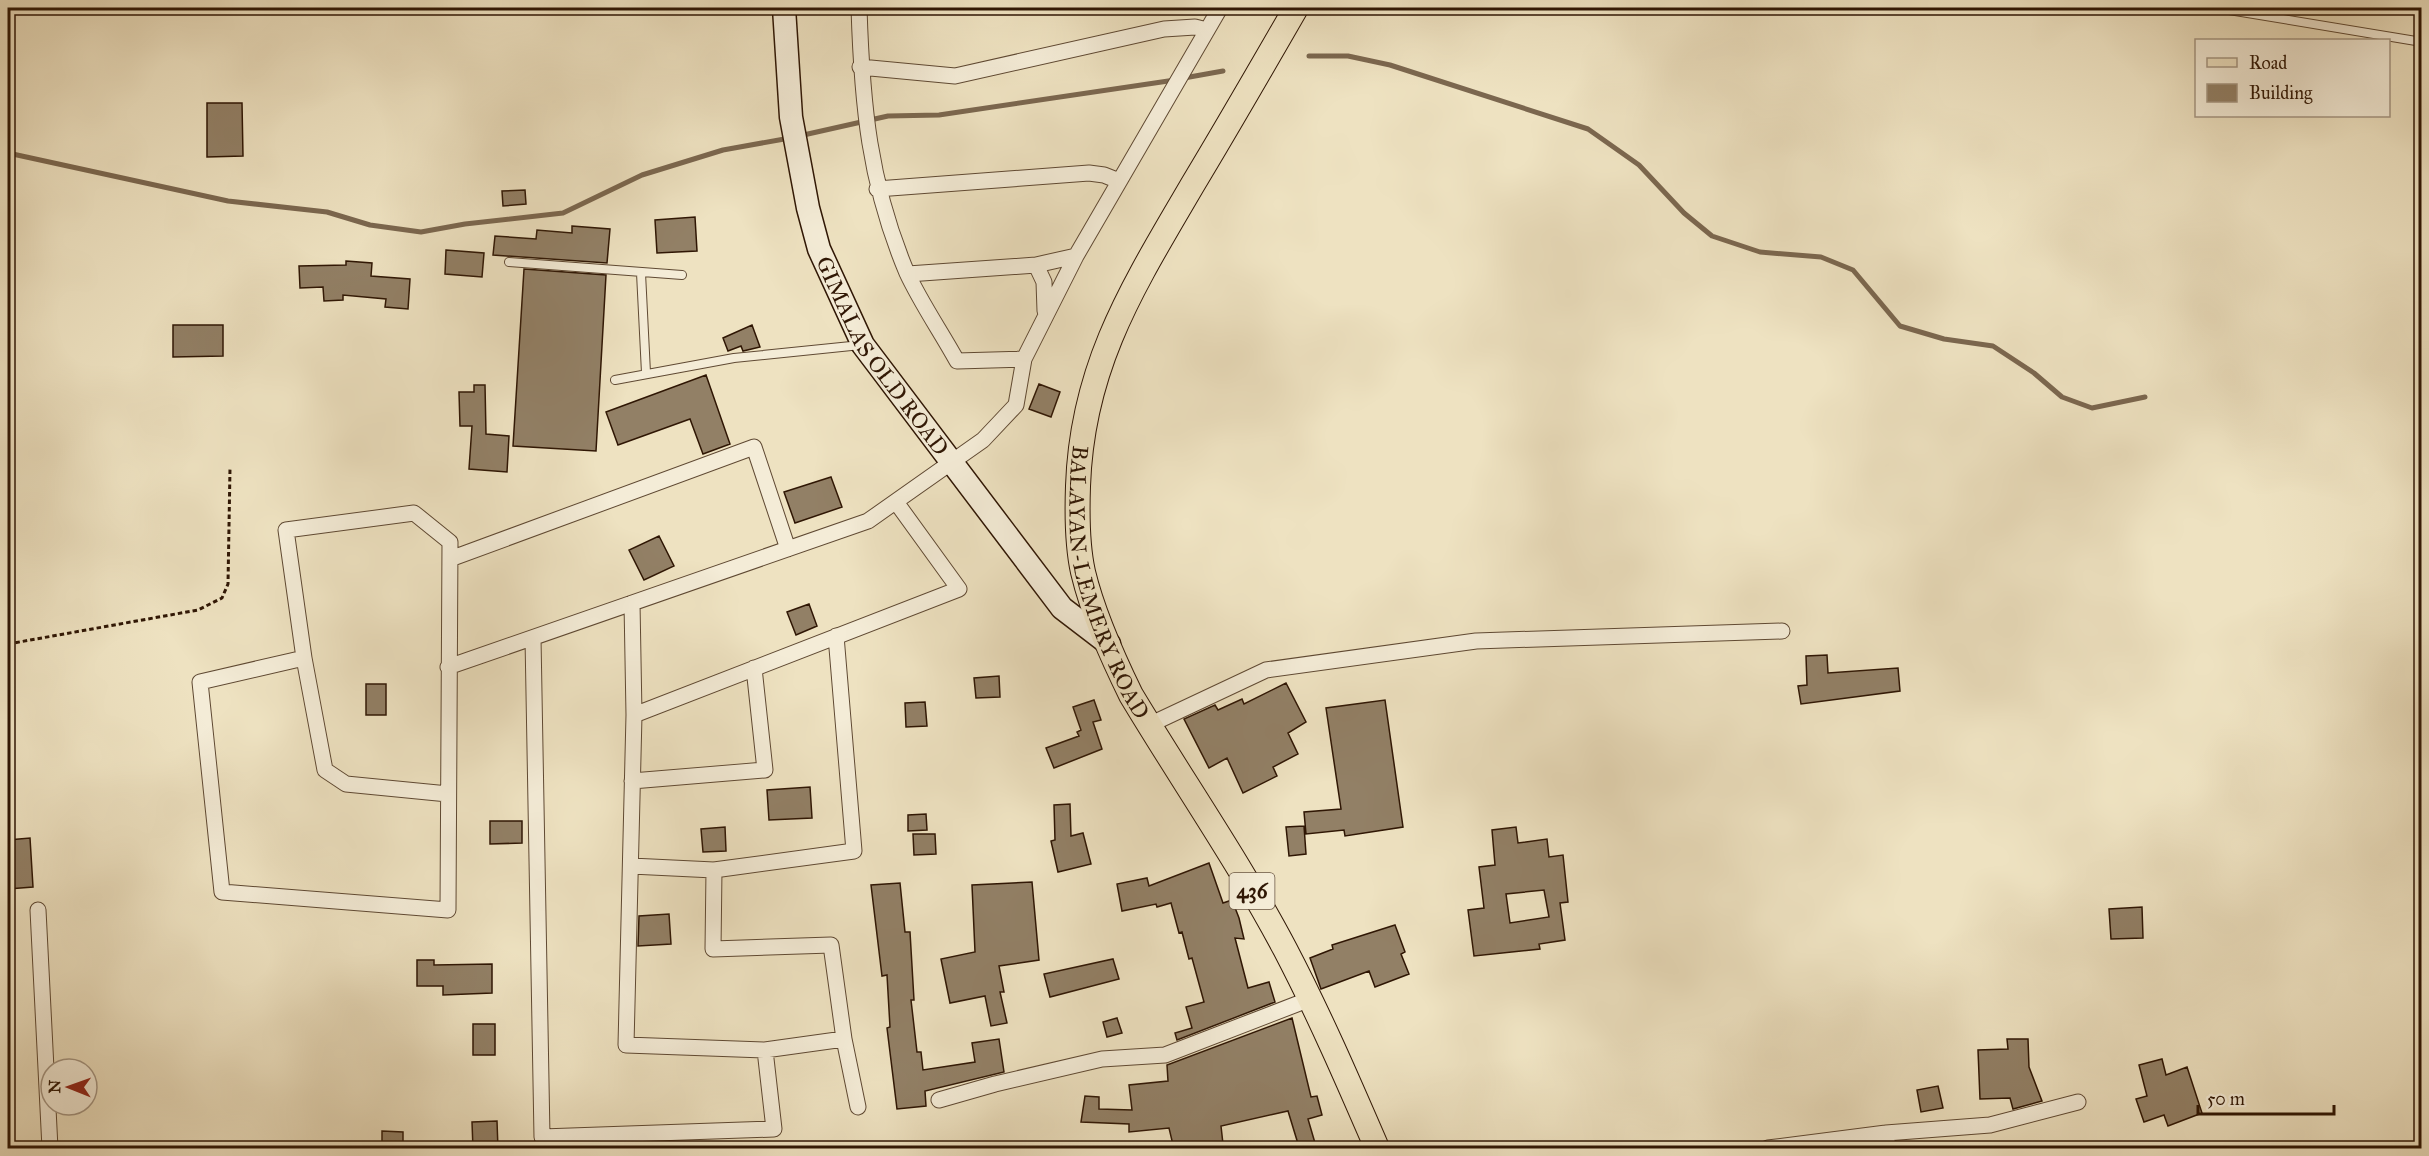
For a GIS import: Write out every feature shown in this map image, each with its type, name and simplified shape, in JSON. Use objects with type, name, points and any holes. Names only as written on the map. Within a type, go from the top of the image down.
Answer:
[{"type":"main road","name":"BALAYAN-LEMERY ROAD","points":[[1296,8],[1125,302],[1103,351],[1091,389],[1079,451],[1077,508],[1083,571],[1108,644],[1131,695],[1253,892],[1310,999],[1377,1149]]},
{"type":"street","name":"GIMALAS OLD ROAD","points":[[784,8],[795,147],[819,249],[863,345],[1062,608],[1108,644]]},
{"type":"street","points":[[859,8],[862,105],[877,189],[908,274],[957,361],[1024,359]]},
{"type":"street","points":[[448,667],[868,521],[983,440],[1016,405],[1024,359],[1076,256],[1220,8]]},
{"type":"street","points":[[860,66],[955,76],[1164,29],[1195,27],[1207,30]]},
{"type":"street","points":[[877,189],[1089,173],[1104,175],[1119,181]]},
{"type":"street","points":[[908,274],[1036,265],[1076,256]]},
{"type":"street","points":[[1036,265],[1044,282],[1045,317]]},
{"type":"street","points":[[450,559],[754,447],[788,549]]},
{"type":"street","points":[[634,715],[958,589],[896,502]]},
{"type":"street","points":[[304,658],[200,682],[222,892],[448,910],[450,542],[414,513],[286,530],[304,658],[326,770],[346,784],[448,794]]},
{"type":"street","points":[[632,603],[634,715],[626,1045],[765,1050],[844,1039]]},
{"type":"street","points":[[1149,725],[1266,670],[1476,641],[1782,630]]},
{"type":"street","points":[[631,866],[714,870],[854,851],[836,636]]},
{"type":"street","points":[[533,638],[542,1137],[774,1129],[765,1050]]},
{"type":"street","points":[[632,781],[765,770],[754,668]]},
{"type":"street","points":[[714,870],[713,950],[831,945],[844,1039],[858,1107]]},
{"type":"street","points":[[38,910],[50,1149]]},
{"type":"street","points":[[939,1100],[995,1084],[1102,1059],[1165,1055],[1310,999]]},
{"type":"street","points":[[1768,1149],[1886,1132],[1990,1125],[2078,1102]]},
{"type":"street","points":[[1886,1132],[1888,1149]]},
{"type":"lane","points":[[2217,8],[2421,42]]},
{"type":"lane","points":[[509,262],[682,275]]},
{"type":"lane","points":[[641,273],[646,373]]},
{"type":"lane","points":[[615,380],[734,358],[863,345]]},
{"type":"path","points":[[8,644],[198,610],[222,598],[228,584],[230,468]]},
{"type":"building","points":[[207,103],[242,103],[243,156],[207,157]]},
{"type":"building","points":[[525,190],[526,204],[503,206],[502,191]]},
{"type":"building","points":[[695,217],[697,251],[657,253],[655,220]]},
{"type":"building","points":[[572,226],[610,229],[607,263],[493,255],[495,236],[536,239],[537,230],[572,233]]},
{"type":"building","points":[[446,250],[484,253],[482,277],[445,274]]},
{"type":"building","points":[[346,261],[372,263],[371,276],[410,279],[408,309],[385,307],[386,299],[343,295],[343,300],[324,301],[323,287],[300,288],[299,266],[346,265]]},
{"type":"building","points":[[524,269],[606,275],[596,451],[513,446]]},
{"type":"building","points":[[173,325],[223,325],[223,356],[173,357]]},
{"type":"building","points":[[752,325],[760,347],[743,351],[741,346],[728,351],[723,338]]},
{"type":"building","points":[[706,375],[730,444],[703,454],[690,419],[618,445],[606,412]]},
{"type":"building","points":[[1039,384],[1060,392],[1051,417],[1029,409]]},
{"type":"building","points":[[474,385],[485,385],[486,434],[509,436],[507,472],[469,469],[472,426],[460,426],[459,392],[474,392]]},
{"type":"building","points":[[831,477],[842,507],[795,523],[784,492]]},
{"type":"building","points":[[659,536],[674,566],[644,580],[629,550]]},
{"type":"building","points":[[809,604],[817,626],[796,635],[787,612]]},
{"type":"building","points":[[1827,655],[1828,673],[1898,668],[1900,691],[1801,704],[1798,686],[1807,685],[1806,656]]},
{"type":"building","points":[[999,676],[1000,697],[976,698],[974,678]]},
{"type":"building","points":[[1286,683],[1306,722],[1288,733],[1298,754],[1273,767],[1277,776],[1243,793],[1227,758],[1209,768],[1184,719],[1215,705],[1218,710],[1242,699],[1244,704]]},
{"type":"building","points":[[366,684],[386,684],[386,715],[366,715]]},
{"type":"building","points":[[1094,700],[1101,720],[1093,722],[1102,749],[1054,768],[1046,748],[1079,736],[1077,732],[1081,730],[1073,707]]},
{"type":"building","points":[[1385,700],[1403,827],[1345,836],[1344,830],[1306,834],[1304,812],[1341,809],[1326,708]]},
{"type":"building","points":[[925,702],[927,726],[906,727],[905,703]]},
{"type":"building","points":[[810,787],[812,818],[769,820],[767,790]]},
{"type":"building","points":[[1070,804],[1071,836],[1083,833],[1091,864],[1058,872],[1051,841],[1055,840],[1054,805]]},
{"type":"building","points":[[926,814],[927,830],[908,831],[908,815]]},
{"type":"building","points":[[490,821],[522,821],[522,843],[490,844]]},
{"type":"building","points":[[1304,826],[1306,854],[1289,856],[1286,827]]},
{"type":"building","points":[[725,827],[726,851],[703,852],[701,829]]},
{"type":"building","points":[[1516,827],[1518,843],[1547,839],[1549,857],[1563,855],[1568,902],[1560,903],[1565,940],[1539,944],[1540,949],[1474,956],[1468,910],[1484,908],[1479,867],[1495,865],[1492,830]],"holes":[[[1544,890],[1549,917],[1510,923],[1506,894]]]},
{"type":"building","points":[[913,834],[935,834],[936,854],[914,855]]},
{"type":"building","points":[[30,838],[33,887],[8,889],[8,840]]},
{"type":"building","points":[[1209,863],[1223,903],[1232,900],[1239,918],[1244,939],[1235,938],[1248,988],[1269,982],[1275,1002],[1177,1040],[1175,1033],[1192,1028],[1186,1007],[1204,1002],[1192,958],[1189,959],[1182,932],[1179,933],[1171,903],[1122,911],[1117,884],[1147,878],[1149,886]]},
{"type":"building","points":[[1032,882],[1039,960],[999,966],[1004,992],[1000,992],[1007,1023],[991,1026],[985,996],[950,1003],[941,959],[975,952],[972,885]]},
{"type":"building","points":[[900,883],[905,932],[910,932],[914,1000],[911,1000],[917,1052],[921,1052],[923,1070],[975,1062],[972,1043],[999,1039],[1004,1072],[925,1091],[926,1106],[897,1109],[887,1028],[890,1027],[887,975],[882,976],[871,885]]},
{"type":"building","points":[[2142,907],[2143,938],[2111,939],[2109,909]]},
{"type":"building","points":[[669,914],[671,944],[638,946],[639,916]]},
{"type":"building","points":[[1395,925],[1405,952],[1401,954],[1409,974],[1375,987],[1369,971],[1321,989],[1310,958],[1333,949],[1332,945]]},
{"type":"building","points":[[1113,959],[1119,979],[1050,997],[1044,974]]},
{"type":"building","points":[[417,960],[434,960],[434,965],[492,964],[492,993],[443,995],[443,986],[417,986]]},
{"type":"building","points":[[1117,1018],[1122,1033],[1107,1037],[1103,1022]]},
{"type":"building","points":[[1292,1018],[1311,1097],[1317,1096],[1322,1115],[1308,1119],[1315,1143],[1299,1147],[1288,1111],[1221,1126],[1223,1144],[1200,1149],[1174,1149],[1169,1128],[1129,1132],[1129,1124],[1081,1122],[1085,1096],[1099,1097],[1099,1109],[1132,1110],[1129,1085],[1168,1081],[1167,1065]]},
{"type":"building","points":[[473,1024],[495,1024],[495,1055],[473,1055]]},
{"type":"building","points":[[2007,1039],[2028,1039],[2029,1067],[2042,1101],[2013,1109],[2010,1098],[1980,1099],[1978,1050],[2008,1049]]},
{"type":"building","points":[[2162,1059],[2166,1075],[2187,1067],[2202,1113],[2168,1126],[2164,1115],[2144,1122],[2136,1099],[2147,1096],[2139,1065]]},
{"type":"building","points":[[1938,1086],[1943,1108],[1921,1112],[1917,1090]]},
{"type":"building","points":[[497,1121],[498,1149],[473,1149],[472,1122]]},
{"type":"building","points":[[382,1131],[403,1132],[403,1149],[382,1149]]},
{"type":"waterway","points":[[1309,56],[1348,56],[1390,65],[1588,129],[1639,165],[1684,213],[1712,236],[1760,252],[1821,257],[1853,270],[1900,326],[1944,339],[1993,346],[2034,373],[2062,397],[2092,408],[2145,397]]},
{"type":"waterway","points":[[1184,78],[1223,71]]},
{"type":"waterway","points":[[799,136],[888,116],[939,115],[1175,80]]},
{"type":"waterway","points":[[8,153],[228,201],[327,212],[370,225],[421,232],[465,224],[563,213],[642,175],[723,150],[790,138]]}]
